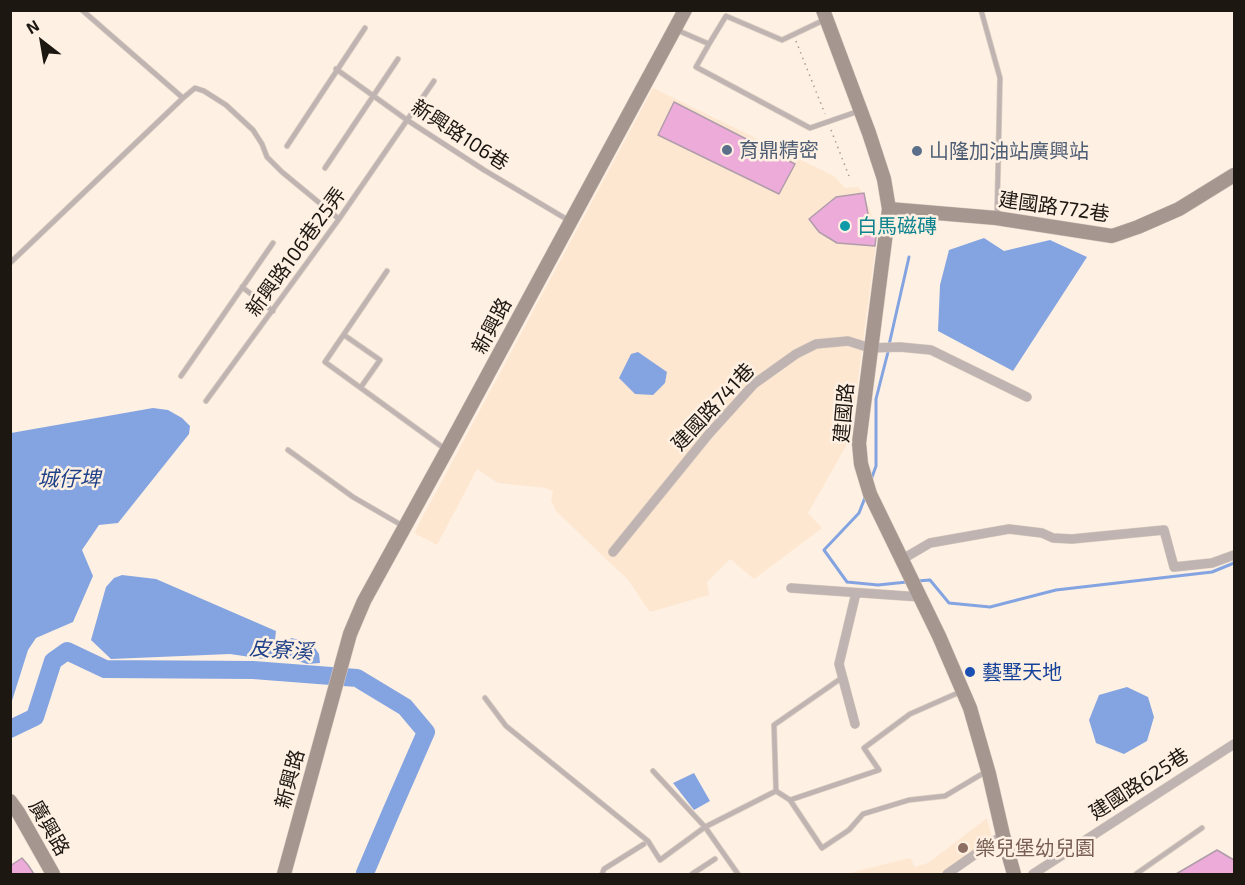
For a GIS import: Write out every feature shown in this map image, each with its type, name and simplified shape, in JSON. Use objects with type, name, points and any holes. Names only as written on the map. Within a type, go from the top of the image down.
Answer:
[{"type":"street","name":"新興路","points":[[285,874],[350,634],[364,601],[684,10]]},
{"type":"street","name":"建國路","points":[[825,15],[884,179],[889,209],[859,443],[861,464],[868,488],[943,644],[970,708],[1014,874]]},
{"type":"street","name":"建國路772巷","points":[[889,209],[996,218],[1112,236],[1179,209],[1234,175]]},
{"type":"street","name":"建國路741巷","points":[[613,552],[708,435],[754,384],[796,354],[816,344],[848,340],[870,348],[900,347],[931,350],[1027,397]]},
{"type":"street","points":[[902,560],[930,543],[1009,529],[1042,533],[1053,538],[1072,539],[1164,530],[1174,567],[1212,563],[1234,555]]},
{"type":"street","points":[[791,588],[856,592],[915,587]]},
{"type":"street","points":[[855,724],[839,664],[856,592]]},
{"type":"street","name":"建國路625巷","points":[[1033,874],[1234,744]]},
{"type":"street","name":"廣興路","points":[[10,801],[53,874]]},
{"type":"street","points":[[947,874],[1003,835]]},
{"type":"lane","points":[[82,10],[183,98]]},
{"type":"lane","points":[[981,10],[1000,78],[996,218]]},
{"type":"lane","points":[[825,15],[782,40],[726,16],[696,67],[810,128],[861,111]]},
{"type":"lane","points":[[287,146],[365,28]]},
{"type":"lane","points":[[675,29],[708,44]]},
{"type":"lane","points":[[326,168],[398,59]]},
{"type":"lane","name":"新興路106巷","points":[[336,69],[407,120],[570,222]]},
{"type":"lane","name":"新興路106巷25弄","points":[[206,401],[339,219],[434,81]]},
{"type":"lane","points":[[10,263],[195,88],[226,105],[253,130],[267,157],[339,219]]},
{"type":"lane","points":[[182,376],[273,243]]},
{"type":"lane","points":[[387,271],[325,362],[447,450]]},
{"type":"lane","points":[[243,287],[273,311]]},
{"type":"lane","points":[[344,335],[380,360],[361,387]]},
{"type":"lane","points":[[288,450],[353,497],[404,526]]},
{"type":"lane","points":[[776,791],[774,725],[843,678]]},
{"type":"lane","points":[[790,800],[879,770],[864,748],[910,714],[963,691]]},
{"type":"lane","points":[[485,698],[506,726],[648,841],[660,860],[705,827],[776,791]]},
{"type":"lane","points":[[776,791],[790,800],[822,848],[849,830],[863,814],[909,800],[945,796],[988,770]]},
{"type":"lane","points":[[653,771],[705,827],[738,874]]},
{"type":"lane","points":[[1136,874],[1202,828]]},
{"type":"lane","points":[[602,874],[604,868],[644,844]]},
{"type":"lane","points":[[692,874],[715,859]]},
{"type":"path","points":[[794,34],[849,176]]},
{"type":"shaded area","points":[[653,88],[834,176],[845,188],[859,187],[870,209],[877,236],[850,439],[808,513],[822,528],[754,579],[730,559],[707,582],[709,595],[650,612],[628,580],[556,511],[551,500],[553,491],[546,488],[498,483],[477,469],[437,545],[414,533]]},
{"type":"shaded area","name":"樂兒堡幼兒園","points":[[987,818],[992,838],[939,874],[845,874],[910,858],[915,867],[928,863]]},
{"type":"water","points":[[984,238],[1004,251],[1050,240],[1087,257],[1013,371],[938,331],[940,285],[949,250]]},
{"type":"water","points":[[638,352],[667,372],[665,383],[653,395],[635,394],[619,378],[631,354]]},
{"type":"water","name":"城仔埤","points":[[153,408],[168,410],[182,418],[190,426],[189,434],[118,523],[99,525],[82,550],[93,576],[73,622],[36,638],[28,650],[11,704],[11,433]]},
{"type":"water","points":[[122,575],[156,579],[276,631],[273,658],[264,659],[230,654],[111,659],[91,640],[106,587],[114,578]]},
{"type":"water","points":[[292,638],[313,645],[319,654],[320,663],[307,664],[289,658],[284,650],[284,642]]},
{"type":"water","points":[[1127,687],[1148,697],[1154,717],[1147,741],[1124,754],[1096,743],[1089,720],[1099,695]]},
{"type":"water","points":[[694,773],[710,801],[694,810],[673,783]]},
{"type":"building","name":"育鼎精密","points":[[674,102],[795,164],[779,194],[658,135]]},
{"type":"building","name":"白馬磁磚","points":[[864,193],[869,219],[874,218],[875,246],[837,243],[819,232],[809,219],[836,197]]},
{"type":"building","points":[[1217,850],[1234,860],[1234,874],[1176,874]]},
{"type":"building","points":[[22,858],[34,874],[10,874],[10,866]]},
{"type":"waterway","points":[[889,345],[909,257]]},
{"type":"waterway","points":[[871,480],[876,466],[876,399],[889,348]]},
{"type":"waterway","points":[[866,495],[859,513],[824,550],[847,582],[878,585],[907,582]]},
{"type":"waterway","points":[[917,581],[930,580],[949,603],[990,607],[1056,590],[1212,572],[1234,563]]},
{"type":"waterway","name":"皮寮溪","points":[[10,729],[35,717],[53,661],[67,651],[105,669],[253,670],[357,678],[405,707],[426,732],[366,874]]},
{"type":"place","name":"育鼎精密","points":[[727,150]]},
{"type":"place","name":"山隆加油站廣興站","points":[[917,151]]},
{"type":"place","name":"白馬磁磚","points":[[845,226]]},
{"type":"place","name":"藝墅天地","points":[[970,672]]},
{"type":"place","name":"樂兒堡幼兒園","points":[[963,848]]}]
